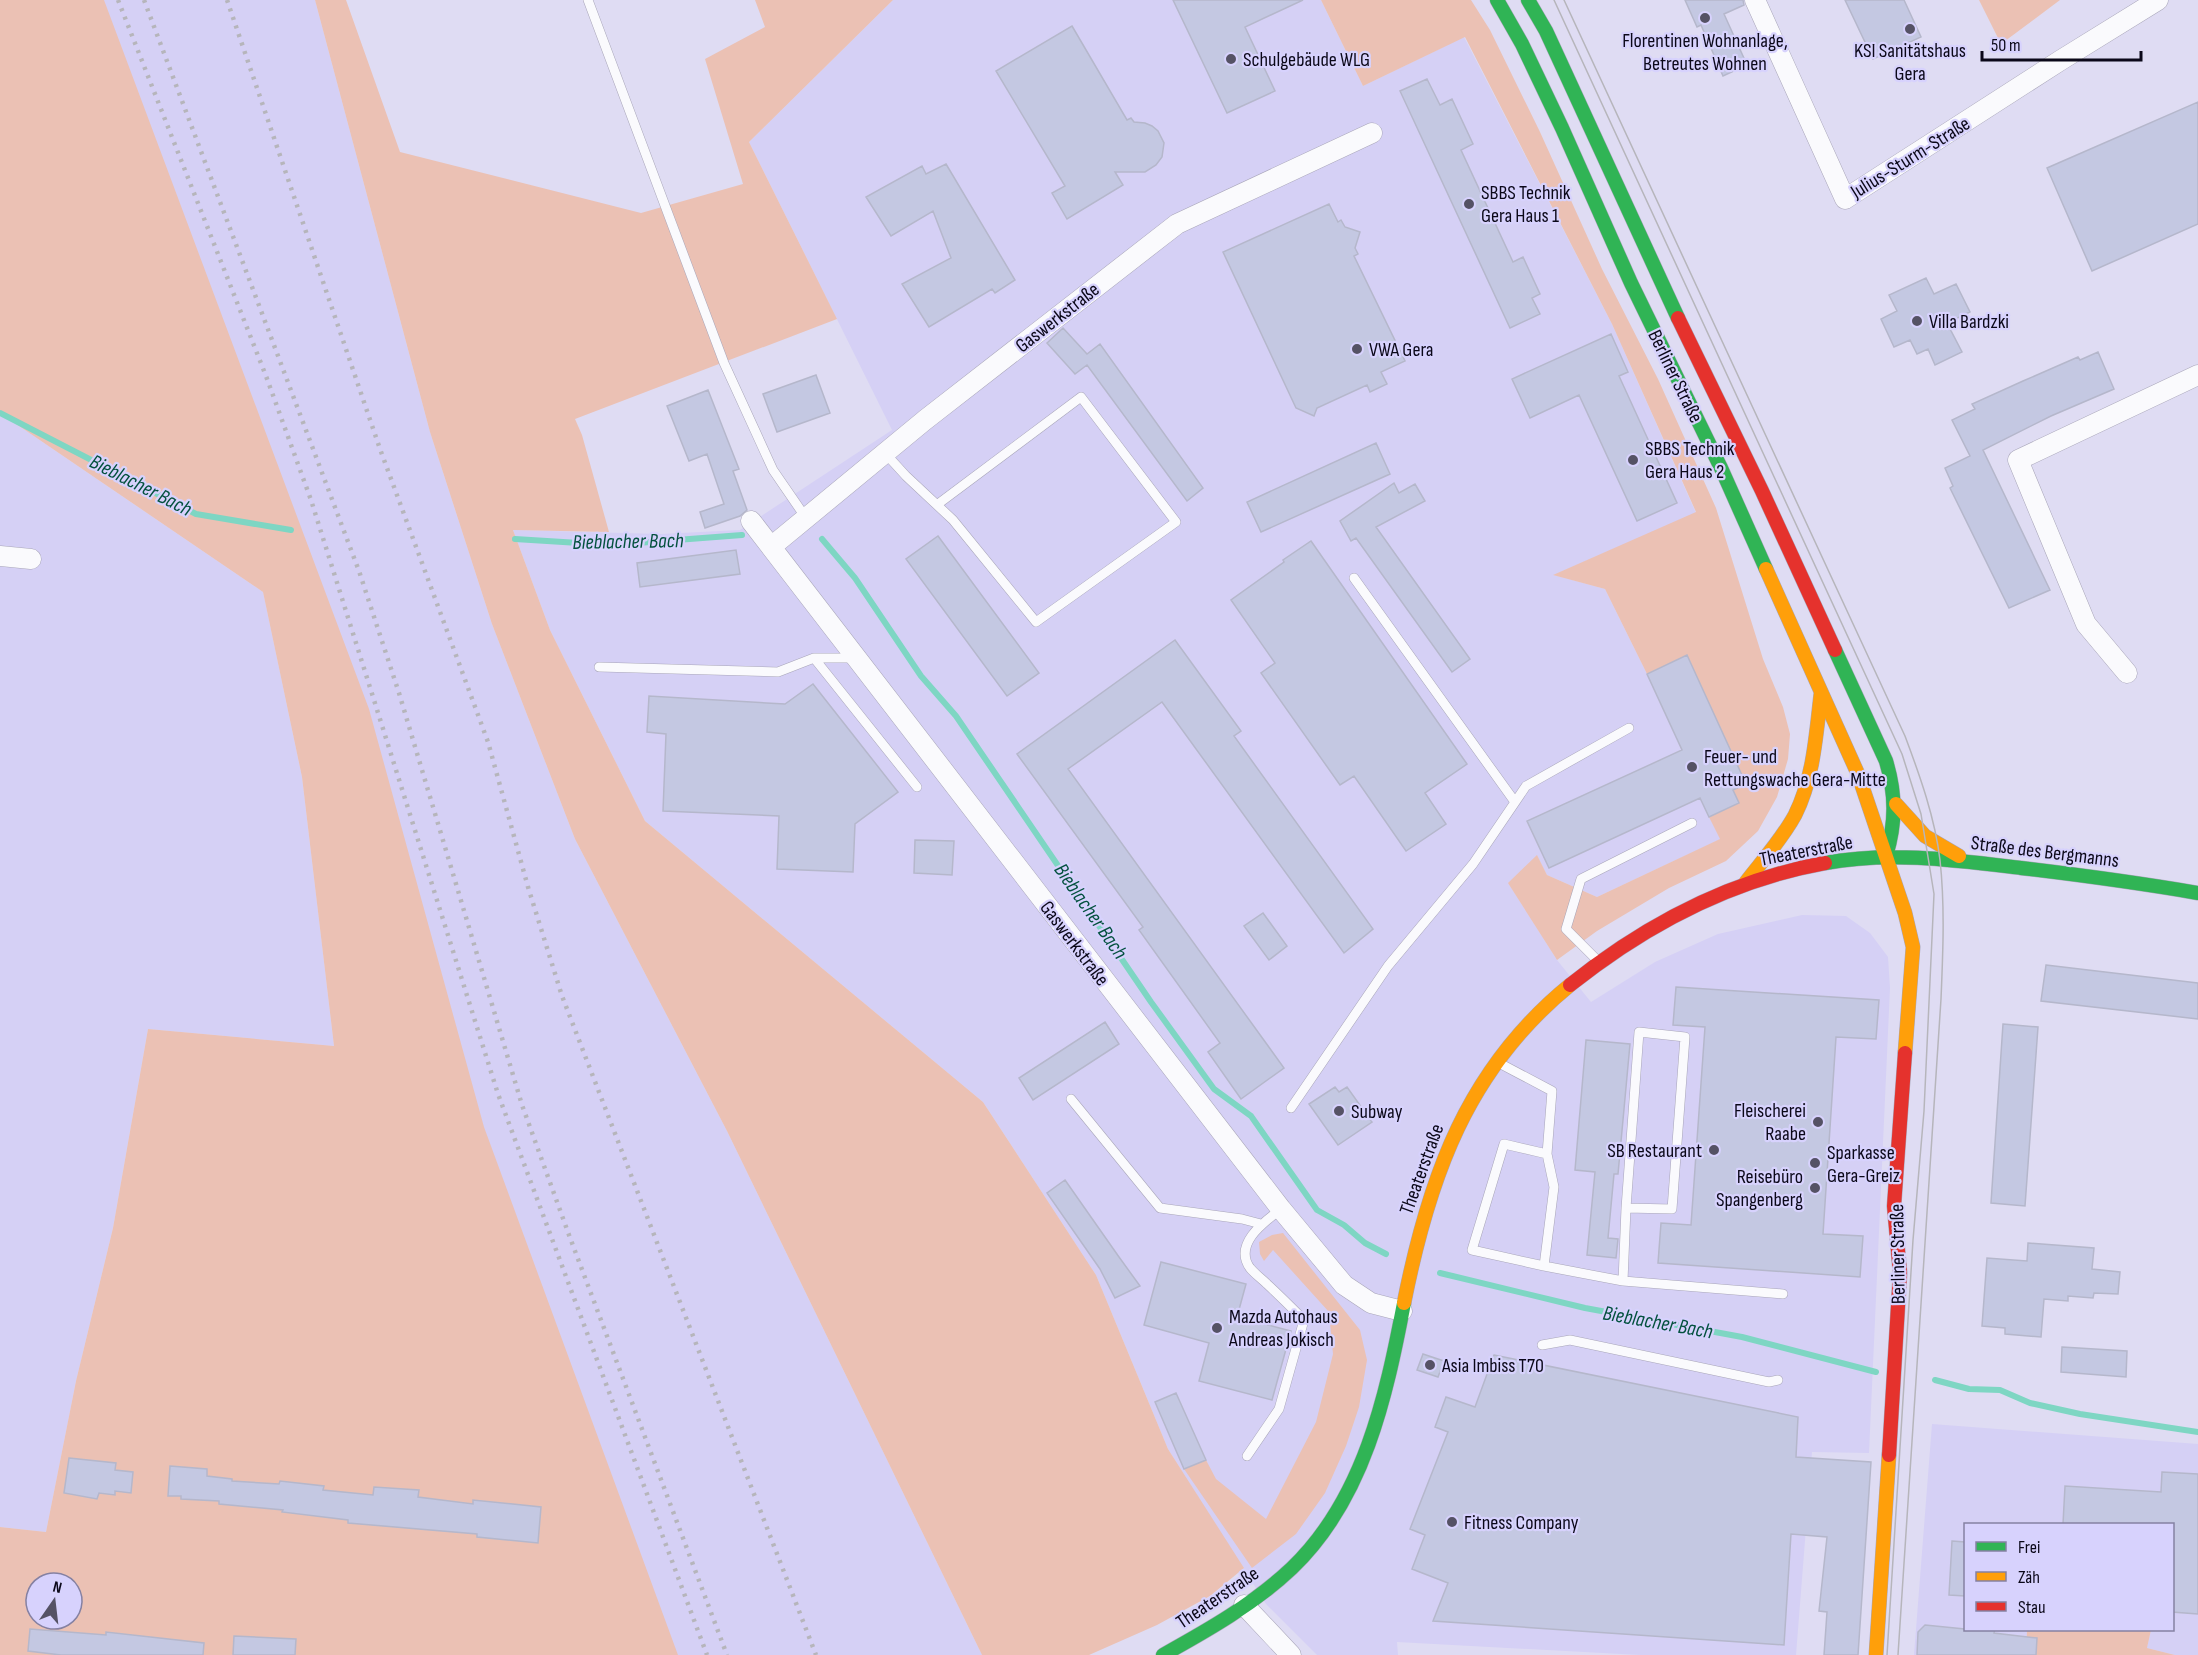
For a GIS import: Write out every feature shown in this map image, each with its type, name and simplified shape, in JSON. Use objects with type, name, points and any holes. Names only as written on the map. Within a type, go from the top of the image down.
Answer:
[{"type":"main road","name":"Berliner Straße","points":[[1497,0],[1522,44],[1562,128],[1630,283],[1721,468],[1858,774],[1905,913],[1913,947],[1894,1206],[1900,1273],[1876,1655]]},
{"type":"main road","name":"Berliner Straße","points":[[1528,0],[1554,50],[1661,283],[1762,491],[1886,761],[1894,784],[1896,804],[1895,825],[1886,856]]},
{"type":"main road","points":[[1746,882],[1788,826],[1799,806],[1810,768],[1821,693]]},
{"type":"main road","points":[[1896,804],[1925,836],[1968,861]]},
{"type":"main road","name":"Straße des Bergmanns","points":[[1886,856],[1968,861],[2198,892]]},
{"type":"main road","name":"Theaterstraße","points":[[1163,1655],[1244,1605],[1292,1568],[1319,1537],[1342,1504],[1371,1437],[1386,1389],[1419,1234],[1440,1164],[1461,1119],[1497,1062],[1516,1037],[1543,1008],[1600,963],[1664,920],[1746,882],[1821,864],[1886,856]]},
{"type":"street","name":"Julius-Sturm-Straße","points":[[1755,0],[1845,200],[2158,0]]},
{"type":"street","name":"Gaswerkstraße","points":[[771,547],[885,453],[1177,224],[1372,133]]},
{"type":"street","points":[[2127,673],[2086,624],[2018,460],[2198,375]]},
{"type":"street","name":"Gaswerkstraße","points":[[751,521],[1281,1209],[1344,1285],[1371,1303],[1402,1311]]},
{"type":"street","points":[[0,556],[31,558]]},
{"type":"street","points":[[1244,1605],[1291,1655]]},
{"type":"lane","points":[[588,0],[724,363],[773,470],[806,518]]},
{"type":"lane","points":[[885,453],[906,476],[954,520],[1036,622],[1176,522],[1081,397],[938,504]]},
{"type":"lane","points":[[1354,578],[1515,802]]},
{"type":"lane","points":[[814,658],[917,787]]},
{"type":"lane","points":[[599,667],[778,672],[814,658],[857,658]]},
{"type":"lane","points":[[1291,1108],[1388,966],[1473,864],[1526,786],[1629,729]]},
{"type":"lane","points":[[1600,963],[1566,929],[1581,879],[1692,823]]},
{"type":"lane","points":[[1623,1281],[1626,1208],[1639,1032],[1686,1036],[1672,1209],[1626,1208]]},
{"type":"lane","points":[[1497,1062],[1552,1091],[1546,1154],[1554,1186],[1544,1266]]},
{"type":"lane","points":[[1071,1099],[1160,1208],[1242,1219],[1261,1224]]},
{"type":"lane","points":[[1546,1154],[1504,1144],[1472,1250],[1623,1281],[1783,1294]]},
{"type":"lane","points":[[1247,1456],[1279,1410],[1304,1320],[1250,1268],[1245,1256],[1246,1246],[1253,1234],[1261,1224],[1281,1209]]},
{"type":"lane","points":[[1542,1345],[1570,1340],[1769,1382],[1778,1380]]},
{"type":"shaded area","points":[[0,0],[104,0],[369,709],[484,1127],[678,1655],[0,1655],[0,1527],[46,1532],[76,1381],[113,1228],[148,1029],[334,1046],[302,777],[263,592],[0,413]]},
{"type":"shaded area","points":[[85,0],[315,0],[430,432],[492,624],[575,839],[727,1131],[982,1655],[650,1655]]},
{"type":"shaded area","points":[[315,0],[346,0],[400,152],[641,213],[743,184],[705,59],[765,27],[755,0],[893,0],[749,142],[837,319],[575,419],[582,435],[609,532],[513,530],[550,630],[645,821],[983,1102],[1096,1275],[1168,1449],[1244,1568],[1210,1596],[1157,1625],[1089,1655],[982,1655],[727,1131],[575,839],[492,624],[430,432]]},
{"type":"shaded area","points":[[893,0],[1321,0],[1363,86],[1464,37],[1612,324],[1696,513],[1554,575],[1605,589],[1647,674],[1687,655],[1746,784],[1721,839],[1597,897],[1547,875],[1537,856],[1509,884],[1557,960],[1591,1002],[1655,962],[1718,934],[1802,915],[1846,916],[1870,933],[1888,957],[1890,988],[1869,1453],[1812,1452],[1796,1655],[1640,1655],[1397,1642],[1398,1655],[1317,1655],[1266,1604],[1168,1449],[1096,1275],[983,1102],[645,821],[550,630],[513,530],[661,534],[740,530],[892,430],[749,142]]},
{"type":"shaded area","points":[[1321,0],[1471,0],[1490,30],[1540,132],[1602,269],[1658,379],[1716,508],[1763,659],[1783,707],[1790,734],[1788,759],[1777,797],[1758,831],[1726,861],[1669,888],[1597,931],[1557,960],[1508,883],[1537,855],[1547,875],[1597,897],[1720,839],[1709,817],[1739,803],[1733,790],[1746,784],[1687,656],[1647,674],[1605,589],[1553,575],[1696,512],[1612,324],[1465,37],[1363,86]]},
{"type":"shaded area","points":[[1979,0],[2060,0],[2001,44]]},
{"type":"shaded area","points":[[0,413],[263,592],[302,777],[334,1046],[148,1029],[113,1228],[76,1381],[46,1532],[0,1527]]},
{"type":"shaded area","points":[[1283,1233],[1360,1330],[1367,1360],[1359,1407],[1346,1446],[1325,1493],[1296,1534],[1252,1568],[1184,1469],[1206,1460],[1216,1479],[1266,1519],[1316,1422],[1333,1354],[1329,1312],[1273,1250],[1264,1261],[1260,1254],[1259,1242],[1272,1235]]},
{"type":"shaded area","points":[[1932,1424],[2198,1444],[2198,1655],[2175,1655],[2147,1648],[2151,1631],[2174,1631],[2174,1523],[1964,1523],[1964,1631],[2027,1631],[2026,1655],[1914,1655]]},
{"type":"shaded area","points":[[2027,1631],[2151,1631],[2147,1648],[2175,1655],[2026,1655]]},
{"type":"building","name":"Schulgebäude WLG","points":[[1173,0],[1303,0],[1245,27],[1275,91],[1227,113]]},
{"type":"building","points":[[1685,0],[1743,0],[1744,5],[1724,14],[1747,65],[1723,76],[1701,25],[1697,27]]},
{"type":"building","points":[[1845,0],[1904,0],[1921,37],[1873,59]]},
{"type":"building","points":[[1072,26],[1127,120],[1131,118],[1134,122],[1152,126],[1158,131],[1164,143],[1162,157],[1156,165],[1145,172],[1115,172],[1123,185],[1067,219],[1052,193],[1065,186],[996,71]]},
{"type":"building","name":"SBBS Technik Gera Haus 1","points":[[1427,79],[1440,105],[1452,99],[1473,144],[1461,150],[1513,262],[1523,257],[1540,294],[1532,298],[1540,314],[1510,328],[1400,91]]},
{"type":"building","points":[[2198,102],[2198,224],[2092,271],[2047,168]]},
{"type":"building","points":[[946,164],[1015,280],[995,293],[992,289],[929,327],[902,284],[951,258],[933,211],[891,236],[866,197],[922,166],[926,174]]},
{"type":"building","points":[[1329,204],[1338,222],[1341,220],[1345,227],[1360,232],[1355,248],[1358,254],[1354,256],[1405,361],[1381,372],[1387,384],[1370,392],[1367,385],[1317,408],[1314,416],[1296,408],[1223,252]]},
{"type":"building","name":"Villa Bardzki","points":[[1926,278],[1934,294],[1956,284],[1970,312],[1947,323],[1962,352],[1935,365],[1928,349],[1917,354],[1910,340],[1894,347],[1881,319],[1897,311],[1889,295]]},
{"type":"building","points":[[1063,328],[1087,354],[1100,344],[1203,488],[1187,501],[1087,365],[1075,374],[1047,343]]},
{"type":"building","name":"SBBS Technik Gera Haus 2","points":[[1611,334],[1628,372],[1619,376],[1677,503],[1637,521],[1579,395],[1530,418],[1512,379]]},
{"type":"building","points":[[2098,352],[2114,389],[2051,416],[1983,450],[2050,590],[2009,608],[1950,488],[1953,486],[1945,468],[1970,456],[1952,420],[1975,409],[1972,404],[2078,357],[2080,360]]},
{"type":"building","points":[[816,375],[830,413],[777,432],[763,394]]},
{"type":"building","points":[[708,390],[739,469],[733,471],[747,510],[740,516],[705,528],[700,512],[724,504],[707,454],[689,461],[667,406]]},
{"type":"building","points":[[1376,443],[1390,474],[1261,532],[1247,502]]},
{"type":"building","points":[[1394,483],[1399,493],[1415,484],[1425,501],[1376,527],[1470,659],[1452,672],[1356,538],[1351,541],[1340,521]]},
{"type":"building","points":[[938,536],[1039,673],[1007,696],[906,559]]},
{"type":"building","points":[[1311,541],[1467,764],[1425,793],[1446,824],[1406,851],[1354,776],[1340,785],[1261,673],[1275,663],[1231,600]]},
{"type":"building","points":[[736,550],[740,574],[640,587],[637,563]]},
{"type":"building","points":[[1175,640],[1241,731],[1234,736],[1373,929],[1344,953],[1162,702],[1068,769],[1284,1068],[1241,1099],[1208,1052],[1220,1043],[1139,930],[1143,927],[1017,754]]},
{"type":"building","name":"Feuer- und Rettungswache Gera-Mitte","points":[[1687,655],[1746,784],[1733,790],[1739,803],[1709,817],[1700,798],[1549,868],[1527,821],[1682,750],[1647,674]]},
{"type":"building","points":[[813,684],[898,792],[855,824],[853,872],[777,869],[779,816],[663,811],[666,734],[647,732],[649,696],[785,704]]},
{"type":"building","points":[[915,840],[954,841],[952,875],[914,873]]},
{"type":"building","points":[[1263,913],[1287,946],[1269,960],[1244,926]]},
{"type":"building","points":[[2046,965],[2198,983],[2198,1019],[2041,1001]]},
{"type":"building","points":[[1676,987],[1879,1000],[1876,1039],[1836,1037],[1823,1234],[1863,1236],[1860,1277],[1658,1263],[1661,1223],[1691,1225],[1705,1027],[1673,1025]]},
{"type":"building","points":[[1105,1022],[1119,1044],[1033,1100],[1019,1078]]},
{"type":"building","points":[[2003,1024],[2038,1027],[2025,1206],[1991,1203]]},
{"type":"building","points":[[1586,1040],[1630,1044],[1618,1174],[1614,1174],[1608,1238],[1618,1239],[1616,1258],[1587,1255],[1595,1172],[1575,1170]]},
{"type":"building","name":"Subway","points":[[1335,1087],[1339,1092],[1347,1087],[1372,1122],[1338,1145],[1309,1104]]},
{"type":"building","points":[[1065,1180],[1140,1286],[1115,1298],[1100,1269],[1047,1193]]},
{"type":"building","points":[[2028,1243],[2094,1248],[2092,1269],[2120,1272],[2118,1294],[2094,1293],[2093,1298],[2068,1296],[2068,1301],[2044,1299],[2041,1337],[2005,1334],[2005,1328],[1982,1326],[1987,1258],[2027,1261]]},
{"type":"building","name":"Mazda Autohaus Andreas Jokisch","points":[[1161,1262],[1246,1284],[1237,1317],[1291,1331],[1272,1400],[1199,1381],[1209,1343],[1144,1325]]},
{"type":"building","points":[[2062,1347],[2127,1351],[2126,1377],[2061,1372]]},
{"type":"building","name":"Asia Imbiss T70","points":[[1423,1354],[1444,1361],[1438,1377],[1417,1370]]},
{"type":"building","points":[[1494,1355],[1798,1417],[1796,1457],[1871,1462],[1858,1655],[1824,1655],[1827,1612],[1819,1611],[1827,1537],[1791,1534],[1784,1645],[1433,1621],[1448,1583],[1412,1569],[1425,1535],[1410,1529],[1448,1432],[1435,1427],[1446,1397],[1475,1407]]},
{"type":"building","points":[[1176,1393],[1206,1460],[1184,1469],[1155,1402]]},
{"type":"building","points":[[69,1458],[116,1463],[115,1470],[133,1472],[131,1493],[115,1491],[115,1495],[99,1493],[97,1499],[64,1493]]},
{"type":"building","points":[[170,1466],[207,1469],[207,1476],[232,1479],[232,1481],[279,1484],[280,1481],[324,1486],[323,1490],[373,1495],[374,1487],[419,1490],[418,1497],[473,1504],[473,1500],[541,1507],[538,1543],[477,1537],[477,1534],[348,1523],[348,1520],[282,1512],[283,1510],[219,1504],[219,1501],[181,1499],[181,1496],[168,1496]]},
{"type":"building","points":[[2162,1472],[2198,1474],[2198,1614],[2174,1612],[2174,1523],[2063,1523],[2065,1486],[2161,1492]]},
{"type":"building","points":[[1952,1541],[1964,1542],[1964,1596],[1949,1595]]},
{"type":"building","points":[[1925,1625],[1964,1629],[1964,1631],[1994,1631],[1994,1633],[2037,1638],[2036,1655],[1917,1655],[1918,1632]]},
{"type":"building","points":[[30,1631],[106,1635],[106,1632],[204,1643],[203,1655],[61,1655],[28,1651]]},
{"type":"building","points":[[234,1636],[296,1639],[295,1655],[233,1655]]},
{"type":"waterway","name":"Bieblacher Bach","points":[[0,413],[196,514],[291,530]]},
{"type":"waterway","name":"Bieblacher Bach","points":[[515,539],[611,545],[742,535]]},
{"type":"waterway","name":"Bieblacher Bach","points":[[822,539],[855,578],[921,676],[956,716],[1151,1002],[1214,1089],[1251,1116],[1317,1210],[1344,1225],[1365,1243],[1386,1254]]},
{"type":"waterway","name":"Bieblacher Bach","points":[[1440,1273],[1585,1308],[1742,1337],[1876,1372]]},
{"type":"waterway","name":"Bieblacher Bach","points":[[1935,1380],[1969,1389],[2000,1390],[2030,1403],[2080,1414],[2198,1432]]},
{"type":"tram line","points":[[1554,0],[1902,754],[1921,814],[1934,894],[1924,1111],[1913,1240],[1887,1655]]},
{"type":"tram line","points":[[1564,0],[1905,736],[1935,829],[1943,895],[1941,999],[1898,1655]]},
{"type":"railway","points":[[118,0],[266,376],[311,500],[498,1094],[707,1655]]},
{"type":"railway","points":[[144,0],[359,571],[399,693],[522,1105],[727,1655]]},
{"type":"railway","points":[[227,0],[380,449],[488,742],[528,887],[562,996],[816,1655]]},
{"type":"traffic: fast","points":[[1497,0],[1522,44],[1562,128],[1631,283],[1721,468],[1766,569]]},
{"type":"traffic: fast","points":[[1528,0],[1546,31],[1678,318]]},
{"type":"traffic: fast","points":[[1835,650],[1886,761],[1889,773],[1894,808],[1892,832],[1886,856]]},
{"type":"traffic: fast","points":[[1825,863],[1850,859],[1923,858],[2087,876],[2198,893]]},
{"type":"traffic: fast","points":[[1163,1655],[1230,1616],[1262,1593],[1292,1568],[1317,1541],[1337,1511],[1368,1445],[1380,1410],[1404,1303]]},
{"type":"traffic: slow","points":[[1766,569],[1858,774],[1905,913],[1913,947],[1905,1053]]},
{"type":"traffic: slow","points":[[1746,882],[1784,832],[1801,801],[1813,755],[1821,693]]},
{"type":"traffic: slow","points":[[1896,804],[1925,836],[1959,856]]},
{"type":"traffic: slow","points":[[1404,1303],[1426,1212],[1440,1169],[1458,1128],[1479,1089],[1504,1052],[1534,1018],[1570,985]]},
{"type":"traffic: slow","points":[[1876,1655],[1889,1455]]},
{"type":"traffic: jam","points":[[1678,318],[1762,491],[1835,650]]},
{"type":"traffic: jam","points":[[1570,985],[1628,943],[1690,908],[1756,881],[1825,863]]},
{"type":"traffic: jam","points":[[1889,1455],[1900,1273],[1894,1206],[1905,1053]]},
{"type":"place","name":"Florentinen Wohnanlage, Betreutes Wohnen","points":[[1705,18]]},
{"type":"place","name":"KSI Sanitätshaus Gera","points":[[1910,29]]},
{"type":"place","name":"Schulgebäude WLG","points":[[1231,59]]},
{"type":"place","name":"SBBS Technik Gera Haus 1","points":[[1469,204]]},
{"type":"place","name":"Villa Bardzki","points":[[1917,321]]},
{"type":"place","name":"VWA Gera","points":[[1357,349]]},
{"type":"place","name":"SBBS Technik Gera Haus 2","points":[[1633,460]]},
{"type":"place","name":"Feuer- und Rettungswache Gera-Mitte","points":[[1692,767]]},
{"type":"place","name":"Subway","points":[[1339,1111]]},
{"type":"place","name":"Fleischerei Raabe","points":[[1818,1122]]},
{"type":"place","name":"SB Restaurant","points":[[1714,1150]]},
{"type":"place","name":"Sparkasse Gera-Greiz","points":[[1815,1163]]},
{"type":"place","name":"Reisebüro Spangenberg","points":[[1815,1188]]},
{"type":"place","name":"Mazda Autohaus Andreas Jokisch","points":[[1217,1328]]},
{"type":"place","name":"Asia Imbiss T70","points":[[1430,1365]]},
{"type":"place","name":"Fitness Company","points":[[1452,1522]]}]
